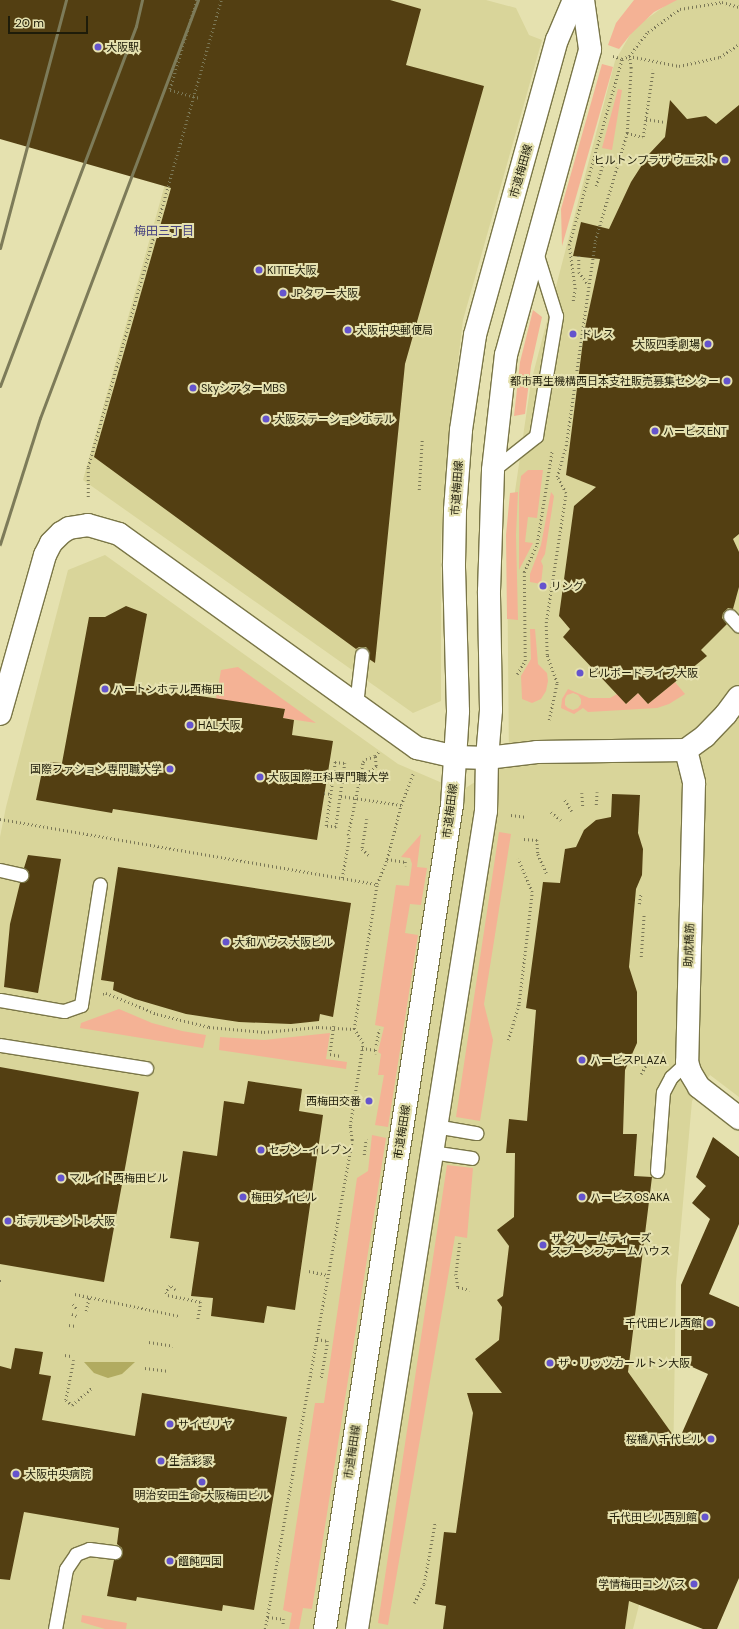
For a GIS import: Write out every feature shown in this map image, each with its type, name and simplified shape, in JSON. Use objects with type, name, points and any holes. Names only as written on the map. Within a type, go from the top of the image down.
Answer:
[{"type":"street","name":"市道梅田線","points":[[325,1629],[449,828],[456,757],[458,711],[454,564],[455,510],[461,430],[475,335],[558,40],[574,0]]},
{"type":"street","points":[[356,1629],[486,811],[487,758],[491,710],[489,591],[493,470],[506,355],[590,49],[583,0]]},
{"type":"street","points":[[0,714],[45,555],[51,543],[60,534],[69,528],[88,525],[119,534],[417,748],[456,757],[487,758],[537,752],[686,750],[706,736],[739,697]]},
{"type":"street","name":"助成橋筋","points":[[686,750],[694,783],[687,1062],[690,1072],[699,1087],[739,1118]]},
{"type":"lane","points":[[493,470],[536,436],[556,316],[535,248]]},
{"type":"lane","points":[[730,616],[739,626]]},
{"type":"lane","points":[[356,704],[362,654]]},
{"type":"lane","points":[[0,870],[21,875]]},
{"type":"lane","points":[[0,1000],[64,1011],[81,1005],[100,884]]},
{"type":"lane","points":[[0,1045],[146,1068]]},
{"type":"lane","points":[[657,1171],[663,1092],[671,1077],[687,1062]]},
{"type":"lane","points":[[435,1126],[476,1133]]},
{"type":"lane","points":[[431,1152],[472,1158]]},
{"type":"lane","points":[[55,1629],[66,1569],[76,1554],[89,1550],[115,1552]]},
{"type":"path","points":[[197,0],[170,90],[199,98]]},
{"type":"path","points":[[88,497],[88,467],[221,0]]},
{"type":"path","points":[[573,305],[575,289],[569,245],[622,59],[629,56],[648,32],[680,9],[722,2],[739,7]]},
{"type":"path","points":[[629,56],[679,66],[720,57],[739,44]]},
{"type":"path","points":[[549,720],[557,683],[547,655],[546,623],[566,493],[557,478],[566,446],[595,241],[627,134],[631,68],[629,56]]},
{"type":"path","points":[[627,134],[643,137],[653,70]]},
{"type":"path","points":[[646,118],[666,122]]},
{"type":"path","points":[[596,186],[603,163]]},
{"type":"path","points":[[579,256],[579,272],[588,284]]},
{"type":"path","points":[[419,490],[422,440]]},
{"type":"path","points":[[517,674],[525,661],[524,572],[537,544],[552,446]]},
{"type":"path","points":[[342,878],[355,798],[363,762],[366,759],[375,756],[384,747]]},
{"type":"path","points":[[360,779],[376,766],[375,756]]},
{"type":"path","points":[[336,762],[345,763],[341,796],[336,827],[326,826],[336,762]]},
{"type":"path","points":[[266,1629],[352,1140],[350,1126],[363,1043],[354,1029],[377,884],[387,859],[401,805],[413,770]]},
{"type":"path","points":[[596,805],[597,792]]},
{"type":"path","points":[[324,793],[331,794]]},
{"type":"path","points":[[582,793],[583,806]]},
{"type":"path","points":[[341,796],[401,805]]},
{"type":"path","points":[[565,800],[572,810]]},
{"type":"path","points":[[551,812],[561,820]]},
{"type":"path","points":[[507,814],[527,817]]},
{"type":"path","points":[[0,819],[377,884]]},
{"type":"path","points":[[367,819],[362,849],[370,856]]},
{"type":"path","points":[[524,839],[537,840],[542,865],[547,874]]},
{"type":"path","points":[[508,1040],[519,1003],[532,892],[518,858]]},
{"type":"path","points":[[387,859],[406,862],[405,866]]},
{"type":"path","points":[[639,904],[641,894]]},
{"type":"path","points":[[641,956],[644,913]]},
{"type":"path","points":[[81,1005],[106,993],[157,1014],[210,1027],[264,1032],[334,1026],[354,1029]]},
{"type":"path","points":[[334,1026],[330,1054],[342,1056]]},
{"type":"path","points":[[376,1045],[379,1029]]},
{"type":"path","points":[[362,1048],[376,1050],[375,1054]]},
{"type":"path","points":[[641,1074],[652,1054]]},
{"type":"path","points":[[364,1155],[366,1139]]},
{"type":"path","points":[[460,1242],[456,1274],[458,1287],[470,1290]]},
{"type":"path","points":[[309,1271],[328,1275]]},
{"type":"path","points":[[175,1290],[170,1286],[166,1292],[168,1295],[201,1302],[198,1318]]},
{"type":"path","points":[[75,1294],[179,1316]]},
{"type":"path","points":[[86,1311],[89,1297]]},
{"type":"path","points":[[73,1304],[78,1310]]},
{"type":"path","points":[[72,1314],[77,1316]]},
{"type":"path","points":[[69,1325],[76,1326]]},
{"type":"path","points":[[317,1339],[328,1341],[321,1379]]},
{"type":"path","points":[[149,1342],[173,1346]]},
{"type":"path","points":[[65,1355],[71,1356]]},
{"type":"path","points":[[74,1360],[66,1400],[72,1405],[93,1387]]},
{"type":"path","points":[[145,1368],[169,1371]]},
{"type":"path","points":[[414,1603],[424,1584],[435,1522]]},
{"type":"path","points":[[268,1617],[284,1619],[283,1626]]},
{"type":"shaded area","name":"JPタワー大阪","points":[[216,0],[486,0],[516,8],[529,35],[542,40],[463,320],[446,462],[441,537],[441,701],[413,713],[83,480]]},
{"type":"shaded area","points":[[634,0],[677,0],[654,12],[630,35],[619,49],[608,45],[616,23]]},
{"type":"shaded area","points":[[673,0],[739,0],[739,1097],[710,1075],[692,1101],[676,1282],[673,1470],[633,1629],[0,1629],[0,837],[6,807],[68,570],[105,555],[398,764],[461,791],[509,760],[507,546],[531,382],[615,61],[634,28]]},
{"type":"shaded area","points":[[602,64],[613,67],[562,246],[561,209]]},
{"type":"shaded area","points":[[618,89],[622,90],[612,150],[602,148]]},
{"type":"shaded area","points":[[533,310],[542,317],[531,366],[525,414],[514,416],[520,362]]},
{"type":"shaded area","points":[[528,470],[543,470],[537,518],[528,517],[525,542],[533,543],[519,570],[519,493],[521,476]]},
{"type":"shaded area","points":[[518,492],[516,535],[518,620],[507,619],[506,535],[510,493]]},
{"type":"shaded area","points":[[551,492],[554,496],[545,554],[541,561],[543,566],[541,584],[530,582],[530,574],[541,545]]},
{"type":"shaded area","points":[[530,629],[535,629],[538,664],[547,673],[548,681],[546,691],[541,699],[532,703],[522,699],[521,676],[531,659]]},
{"type":"shaded area","points":[[238,667],[316,723],[283,718],[285,709],[216,699],[221,670]]},
{"type":"shaded area","points":[[675,682],[685,694],[669,704],[657,708],[588,712],[583,708],[574,714],[561,708],[562,699],[568,689],[589,698],[610,698],[617,694],[626,704],[638,693],[648,704]],"holes":[[[573,693],[578,695],[581,699],[581,704],[578,708],[573,710],[568,708],[565,705],[567,695]]]},
{"type":"shaded area","points":[[499,832],[511,834],[484,1004],[493,1040],[480,1121],[456,1117]]},
{"type":"shaded area","points":[[421,834],[417,867],[427,868],[421,905],[410,904],[405,933],[418,935],[388,1127],[375,1125],[384,1075],[378,1075],[381,1054],[378,1052],[384,1027],[375,1025],[396,885],[409,886],[412,864],[410,858],[401,857]]},
{"type":"shaded area","points":[[119,1009],[152,1023],[182,1031],[206,1035],[203,1048],[80,1028],[81,1023]]},
{"type":"shaded area","points":[[330,1033],[326,1059],[347,1062],[346,1069],[219,1050],[220,1037],[264,1040]]},
{"type":"shaded area","points":[[372,1135],[386,1138],[312,1609],[303,1608],[299,1629],[289,1629],[292,1613],[283,1610],[315,1403],[324,1403],[357,1178],[368,1171]]},
{"type":"shaded area","points":[[447,1165],[473,1168],[467,1238],[455,1236],[388,1625],[378,1623]]},
{"type":"shaded area","points":[[84,1362],[135,1362],[122,1374],[108,1378],[94,1373]]},
{"type":"shaded area","points":[[82,1615],[127,1623],[126,1629],[105,1629],[81,1622]]},
{"type":"building","name":"JPタワー大阪","points":[[0,0],[390,0],[421,9],[406,65],[484,86],[405,364],[375,663],[369,659],[369,651],[366,647],[359,647],[356,649],[94,457],[171,188],[0,139]]},
{"type":"building","name":"ハービスENT","points":[[670,100],[687,119],[706,116],[716,124],[739,105],[739,534],[733,539],[739,552],[739,587],[733,609],[728,608],[723,613],[722,618],[727,624],[701,650],[707,656],[648,704],[638,693],[626,704],[563,637],[570,629],[559,616],[574,506],[596,487],[566,475],[584,333],[600,259],[573,256],[581,222],[609,229],[631,182],[649,154],[665,137]]},
{"type":"building","points":[[126,606],[147,614],[134,686],[285,709],[283,718],[294,720],[292,735],[333,741],[317,840],[113,809],[112,813],[36,800],[44,762],[62,763],[89,617],[105,617]]},
{"type":"building","name":"ハービスOSAKA","points":[[612,794],[640,795],[638,833],[643,849],[642,875],[636,889],[629,967],[637,992],[637,1043],[625,1070],[623,1134],[637,1134],[634,1176],[652,1177],[628,1372],[678,1442],[708,1374],[681,1362],[681,1285],[710,1219],[692,1203],[706,1186],[696,1177],[713,1137],[739,1157],[739,1224],[709,1294],[739,1307],[739,1578],[717,1629],[703,1629],[629,1601],[625,1629],[443,1629],[446,1606],[435,1604],[444,1532],[456,1533],[473,1413],[467,1393],[502,1393],[475,1359],[499,1340],[502,1307],[497,1300],[503,1296],[509,1246],[497,1230],[514,1217],[515,1153],[506,1153],[509,1119],[527,1121],[536,1010],[526,1008],[543,882],[560,883],[565,849],[576,847],[584,830],[596,820],[611,817]]},
{"type":"building","points":[[28,855],[61,859],[38,993],[4,987],[10,924],[20,883],[27,881],[29,876],[29,872],[24,868]]},
{"type":"building","name":"大和ハウス大阪ビル","points":[[118,867],[351,903],[333,1017],[320,1014],[319,1021],[291,1024],[239,1022],[186,1014],[135,999],[113,990],[114,982],[101,980]]},
{"type":"building","name":"マルイト西梅田ビル","points":[[0,1067],[139,1092],[104,1282],[0,1264]]},
{"type":"building","name":"梅田ダイビル","points":[[248,1081],[302,1089],[299,1111],[323,1115],[295,1310],[267,1306],[264,1323],[211,1316],[213,1298],[191,1296],[199,1242],[170,1238],[183,1151],[217,1156],[224,1101],[244,1104]]},
{"type":"building","name":"明治安田生命 大阪梅田ビル","points":[[15,1348],[43,1352],[39,1374],[51,1376],[42,1420],[135,1436],[142,1393],[287,1417],[254,1610],[223,1605],[222,1611],[137,1597],[136,1601],[107,1596],[114,1560],[119,1559],[123,1553],[122,1548],[117,1544],[119,1528],[24,1512],[10,1580],[0,1579],[0,1366],[11,1369]]},
{"type":"railway","points":[[0,248],[66,0]]},
{"type":"railway","points":[[0,386],[136,26],[142,0]]},
{"type":"railway","points":[[0,544],[40,418],[198,0]]},
{"type":"place","name":"大阪駅","points":[[98,47]]},
{"type":"place","name":"ヒルトンプラザ ウエスト","points":[[725,160]]},
{"type":"place","name":"KITTE大阪","points":[[259,270]]},
{"type":"place","name":"JPタワー大阪","points":[[283,293]]},
{"type":"place","name":"大阪中央郵便局","points":[[348,330]]},
{"type":"place","name":"ドレス","points":[[573,334]]},
{"type":"place","name":"大阪四季劇場","points":[[708,344]]},
{"type":"place","name":"都市再生機構西日本支社販売募集センター","points":[[727,381]]},
{"type":"place","name":"SkyシアターMBS","points":[[193,388]]},
{"type":"place","name":"大阪ステーションホテル","points":[[266,419]]},
{"type":"place","name":"ハービスENT","points":[[655,431]]},
{"type":"place","name":"リング","points":[[543,586]]},
{"type":"place","name":"ビルボードライブ大阪","points":[[580,673]]},
{"type":"place","name":"ハートンホテル西梅田","points":[[105,689]]},
{"type":"place","name":"HAL大阪","points":[[190,725]]},
{"type":"place","name":"国際ファション専門職大学","points":[[170,769]]},
{"type":"place","name":"大阪国際工科専門職大学","points":[[260,777]]},
{"type":"place","name":"大和ハウス大阪ビル","points":[[226,942]]},
{"type":"place","name":"ハービスPLAZA","points":[[582,1060]]},
{"type":"place","name":"西梅田交番","points":[[369,1101]]},
{"type":"place","name":"セブン-イレブン","points":[[261,1150]]},
{"type":"place","name":"マルイト西梅田ビル","points":[[61,1178]]},
{"type":"place","name":"梅田ダイビル","points":[[243,1197]]},
{"type":"place","name":"ハービスOSAKA","points":[[582,1197]]},
{"type":"place","name":"ホテルモントレ大阪","points":[[8,1221]]},
{"type":"place","name":"ザ クリームティーズ スプーンファームハウス","points":[[543,1245]]},
{"type":"place","name":"千代田ビル西館","points":[[710,1323]]},
{"type":"place","name":"ザ・リッツカールトン大阪","points":[[550,1363]]},
{"type":"place","name":"サイゼリヤ","points":[[170,1424]]},
{"type":"place","name":"桜橋八千代ビル","points":[[711,1439]]},
{"type":"place","name":"生活彩家","points":[[161,1461]]},
{"type":"place","name":"大阪中央病院","points":[[16,1474]]},
{"type":"place","name":"明治安田生命 大阪梅田ビル","points":[[202,1482]]},
{"type":"place","name":"千代田ビル西別館","points":[[705,1517]]},
{"type":"place","name":"饂飩四国","points":[[170,1561]]},
{"type":"place","name":"学情梅田コンパス","points":[[694,1584]]},
{"type":"district","name":"梅田三丁目","points":[[164,232]]}]
